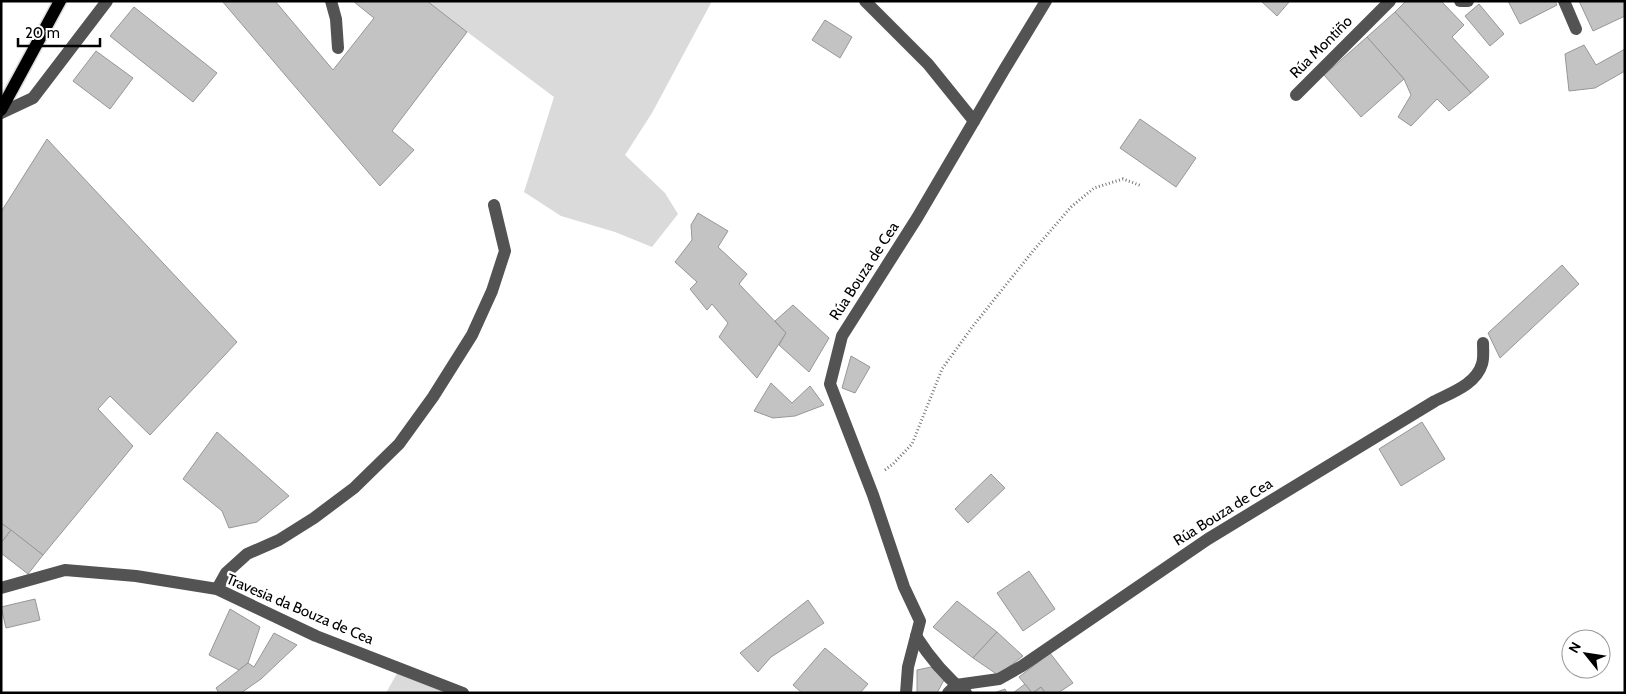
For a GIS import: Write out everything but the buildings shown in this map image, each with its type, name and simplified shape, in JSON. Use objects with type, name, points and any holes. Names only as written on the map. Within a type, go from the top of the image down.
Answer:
[{"type":"main road","points":[[1,112],[60,1]]},
{"type":"street","points":[[1,112],[33,98],[107,1]]},
{"type":"street","points":[[331,1],[336,19],[338,48]]},
{"type":"street","points":[[865,1],[928,64],[974,121]]},
{"type":"street","name":"Rúa Bouza de Cea","points":[[906,693],[908,667],[920,622],[904,587],[868,482],[830,384],[842,336],[917,218],[1046,1]]},
{"type":"street","name":"Rúa Montiño","points":[[1296,95],[1390,1]]},
{"type":"street","points":[[1460,1],[1468,1]]},
{"type":"street","points":[[1564,1],[1576,29]]},
{"type":"street","points":[[217,589],[226,573],[247,554],[286,535],[314,518],[354,488],[399,444],[434,397],[472,335],[492,291],[505,251],[494,205]]},
{"type":"street","name":"Rúa Bouza de Cea","points":[[916,636],[929,657],[957,690],[998,679],[1022,666],[1208,539],[1458,389],[1476,376],[1483,362],[1483,343]]},
{"type":"street","name":"Travesia da Bouza de Cea","points":[[1,588],[65,570],[136,576],[217,589],[316,636],[463,693]]},
{"type":"path","points":[[868,482],[893,464],[912,444],[942,369],[1003,288],[1071,207],[1094,188],[1123,179],[1142,186]]},
{"type":"shaded area","points":[[426,1],[712,1],[652,113],[625,155],[665,193],[678,214],[652,247],[615,232],[561,216],[524,192],[554,97]]},
{"type":"shaded area","points":[[400,668],[455,693],[386,693]]}]
